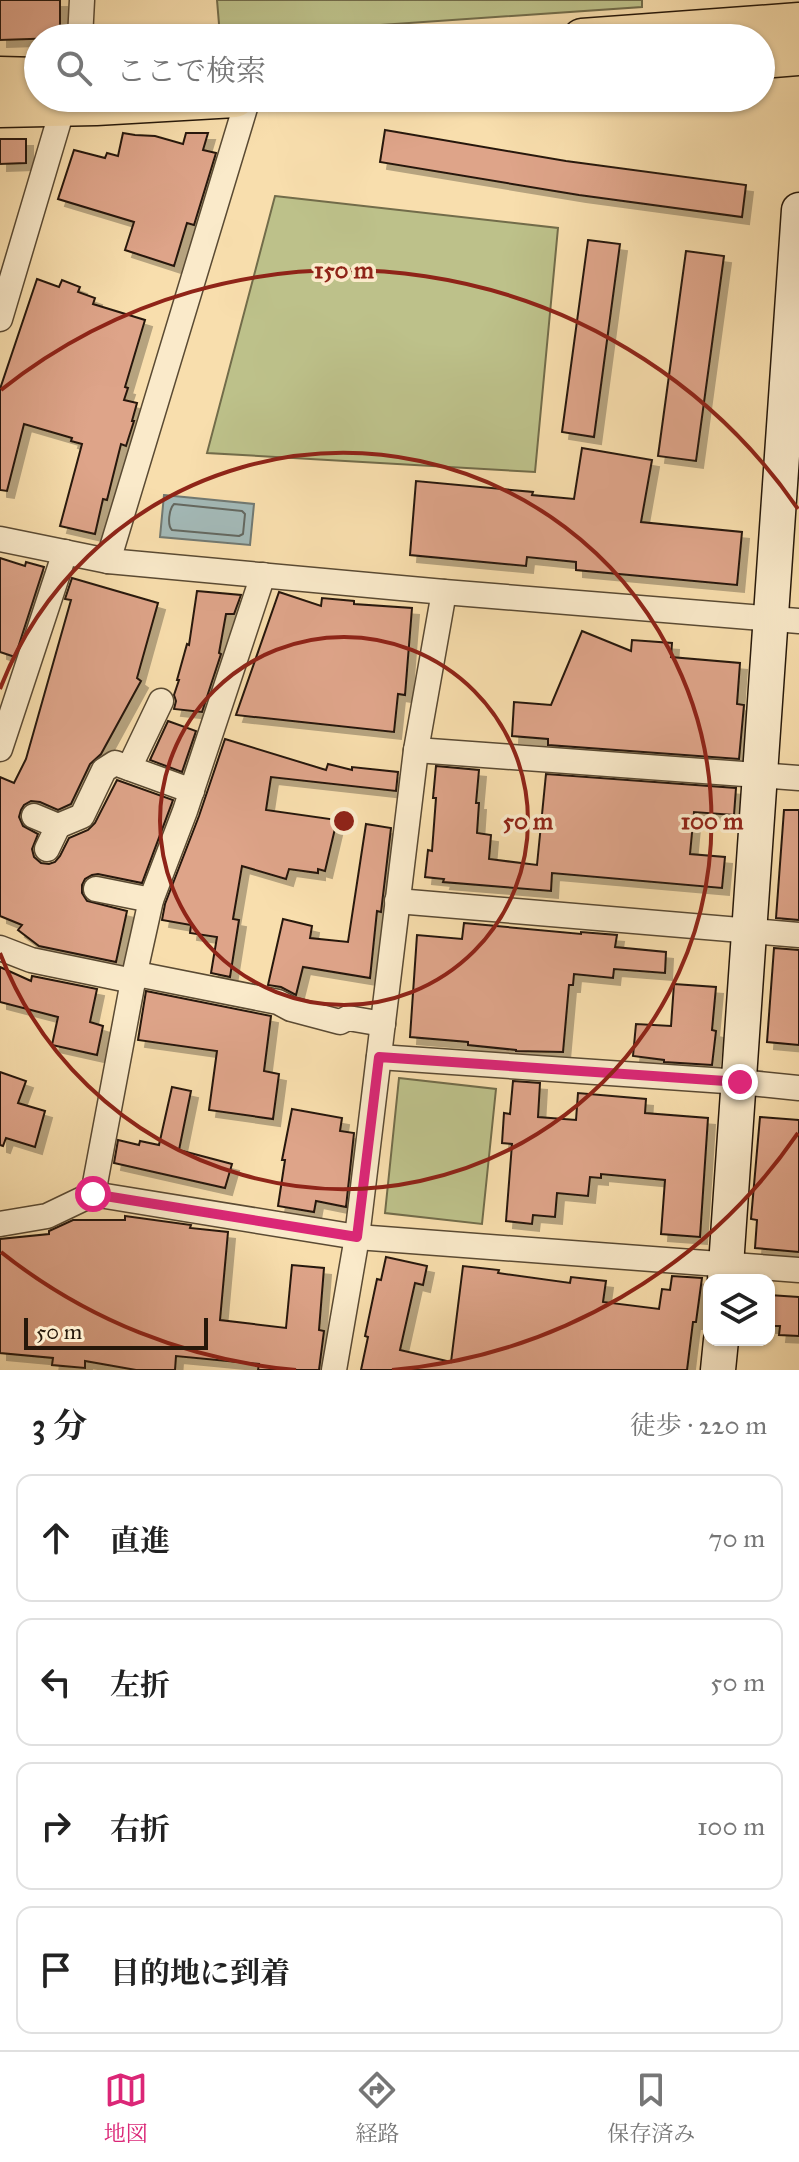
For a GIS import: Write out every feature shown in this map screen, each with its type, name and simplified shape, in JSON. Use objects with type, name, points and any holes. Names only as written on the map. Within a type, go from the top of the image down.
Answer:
[{"type":"main road","points":[[772,24],[799,22]]},
{"type":"main road","points":[[775,58],[799,56]]},
{"type":"main road","points":[[0,76],[24,77]]},
{"type":"main road","points":[[0,108],[24,106]]},
{"type":"street","points":[[81,24],[82,0]]},
{"type":"street","points":[[0,319],[10,255],[61,112]]},
{"type":"street","points":[[108,561],[244,112]]},
{"type":"street","points":[[726,1272],[761,775],[785,620],[799,210]]},
{"type":"street","points":[[0,539],[108,561],[785,620]]},
{"type":"street","points":[[0,749],[65,552]]},
{"type":"street","points":[[93,1194],[151,900],[192,791],[263,575]]},
{"type":"street","points":[[334,1370],[357,1237],[416,750],[444,592]]},
{"type":"street","points":[[129,768],[161,701]]},
{"type":"street","points":[[416,750],[799,778]]},
{"type":"street","points":[[47,849],[58,826],[82,816],[104,770],[115,763],[192,791]]},
{"type":"street","points":[[34,816],[58,826]]},
{"type":"street","points":[[96,889],[151,900]]},
{"type":"street","points":[[397,901],[799,935]]},
{"type":"street","points":[[0,948],[31,960],[133,981],[142,975],[278,1002],[291,1009],[340,1022],[348,1018],[383,1024]]},
{"type":"street","points":[[379,1057],[799,1088]]},
{"type":"street","points":[[0,1224],[47,1216],[93,1194],[357,1237],[726,1272],[799,1270]]},
{"type":"street","points":[[718,1370],[720,1346]]},
{"type":"green space","points":[[217,0],[642,0],[642,7],[395,24],[219,24]]},
{"type":"green space","points":[[275,196],[558,228],[535,472],[207,453]]},
{"type":"green space","points":[[399,1078],[496,1089],[482,1224],[385,1213]]},
{"type":"water","points":[[164,495],[254,504],[250,545],[160,537]]},
{"type":"building","points":[[0,0],[60,0],[60,24],[24,24],[24,39],[0,40]]},
{"type":"building","points":[[385,130],[566,161],[746,185],[742,217],[579,195],[380,162]]},
{"type":"building","points":[[123,133],[155,136],[183,144],[186,133],[208,133],[203,150],[216,153],[194,225],[187,223],[174,266],[125,250],[134,222],[58,199],[74,150],[105,158],[107,153],[118,156]]},
{"type":"building","points":[[0,139],[26,139],[26,163],[0,164]]},
{"type":"building","points":[[588,240],[620,244],[594,437],[562,432]]},
{"type":"building","points":[[686,251],[724,256],[696,461],[658,456]]},
{"type":"building","points":[[37,279],[59,287],[62,280],[80,287],[78,292],[95,298],[93,304],[145,320],[125,387],[128,388],[124,400],[137,403],[134,421],[126,446],[121,444],[95,534],[60,526],[82,444],[71,441],[72,438],[24,424],[7,491],[0,490],[0,389]]},
{"type":"building","points":[[582,448],[652,460],[641,522],[742,532],[737,585],[576,570],[576,562],[527,557],[526,566],[410,555],[416,481],[574,499]]},
{"type":"building","points":[[0,558],[25,566],[26,562],[44,567],[15,657],[0,652]]},
{"type":"building","points":[[72,578],[158,603],[137,678],[141,681],[101,754],[90,764],[71,804],[58,810],[31,801],[24,805],[19,817],[23,826],[38,834],[32,849],[34,857],[41,863],[49,864],[60,856],[69,838],[88,830],[95,823],[117,780],[173,800],[142,883],[98,874],[85,879],[82,885],[87,901],[127,911],[116,962],[39,946],[18,930],[22,925],[0,916],[0,777],[14,783],[26,759],[71,600],[65,599]]},
{"type":"building","points":[[197,591],[241,595],[234,614],[226,614],[221,654],[202,712],[174,709],[174,695],[189,645]]},
{"type":"building","points":[[279,592],[321,606],[322,598],[354,601],[354,604],[412,608],[405,695],[398,694],[394,732],[236,715]]},
{"type":"building","points":[[582,631],[631,651],[632,640],[672,643],[671,657],[740,663],[737,704],[744,705],[739,759],[548,745],[548,739],[512,736],[514,702],[551,705]]},
{"type":"building","points":[[168,721],[196,731],[182,772],[150,760]]},
{"type":"building","points":[[225,739],[326,770],[328,764],[352,770],[352,767],[398,772],[396,791],[271,777],[266,810],[337,820],[325,871],[289,869],[286,879],[242,866],[233,919],[239,920],[230,977],[211,973],[217,937],[190,933],[191,925],[162,920],[165,904]]},
{"type":"building","points":[[436,766],[479,770],[477,833],[491,835],[489,859],[537,865],[546,774],[736,788],[734,815],[694,812],[690,854],[725,857],[722,888],[552,873],[551,891],[443,882],[444,879],[425,877],[428,850],[432,851]]},
{"type":"building","points":[[784,810],[799,810],[799,920],[776,918]]},
{"type":"building","points":[[366,824],[391,828],[370,978],[303,967],[296,995],[281,987],[268,985],[283,919],[312,926],[310,938],[348,942]]},
{"type":"building","points":[[464,923],[617,935],[615,947],[666,952],[665,973],[614,969],[613,978],[574,974],[573,985],[569,985],[563,1052],[516,1051],[468,1045],[468,1042],[410,1037],[417,935],[462,939]]},
{"type":"building","points":[[774,948],[799,950],[799,1045],[767,1042]]},
{"type":"building","points":[[0,967],[31,981],[32,976],[97,989],[90,1022],[103,1026],[97,1055],[52,1045],[58,1017],[0,1002]]},
{"type":"building","points":[[674,984],[716,987],[712,1065],[664,1062],[633,1056],[636,1024],[671,1026]]},
{"type":"building","points":[[146,991],[271,1016],[264,1071],[279,1074],[273,1119],[209,1110],[217,1051],[138,1040]]},
{"type":"building","points":[[0,1072],[26,1081],[18,1103],[45,1111],[35,1147],[6,1138],[3,1146],[0,1145]]},
{"type":"building","points":[[513,1081],[540,1083],[538,1117],[576,1120],[578,1093],[646,1099],[645,1113],[708,1118],[700,1237],[661,1234],[665,1180],[601,1174],[601,1178],[590,1177],[588,1196],[557,1193],[555,1217],[533,1215],[532,1224],[506,1221],[512,1144],[502,1143],[504,1113],[510,1114]]},
{"type":"building","points":[[172,1087],[191,1091],[179,1150],[232,1164],[225,1188],[114,1163],[118,1140],[139,1145],[140,1141],[159,1145]]},
{"type":"building","points":[[292,1109],[342,1118],[340,1131],[354,1133],[346,1207],[316,1201],[314,1212],[278,1206],[285,1160],[282,1160]]},
{"type":"building","points":[[760,1117],[799,1120],[799,1252],[755,1248],[757,1220],[751,1219]]},
{"type":"building","points":[[125,1216],[228,1232],[220,1320],[286,1328],[292,1265],[324,1268],[319,1330],[324,1331],[319,1370],[258,1370],[259,1364],[176,1356],[175,1370],[136,1370],[85,1361],[85,1368],[52,1365],[53,1358],[0,1353],[0,1239],[49,1234],[49,1231],[73,1220],[125,1220]]},
{"type":"building","points":[[386,1257],[427,1266],[423,1285],[415,1283],[400,1350],[451,1362],[463,1266],[570,1283],[571,1277],[606,1281],[603,1302],[659,1309],[662,1289],[670,1290],[672,1276],[702,1278],[687,1370],[361,1370],[377,1279],[381,1280]]},
{"type":"building","points":[[775,1295],[799,1297],[799,1336],[779,1335],[780,1326],[775,1326]]},
{"type":"route","points":[[93,1194],[357,1237],[379,1057],[740,1082]]}]
